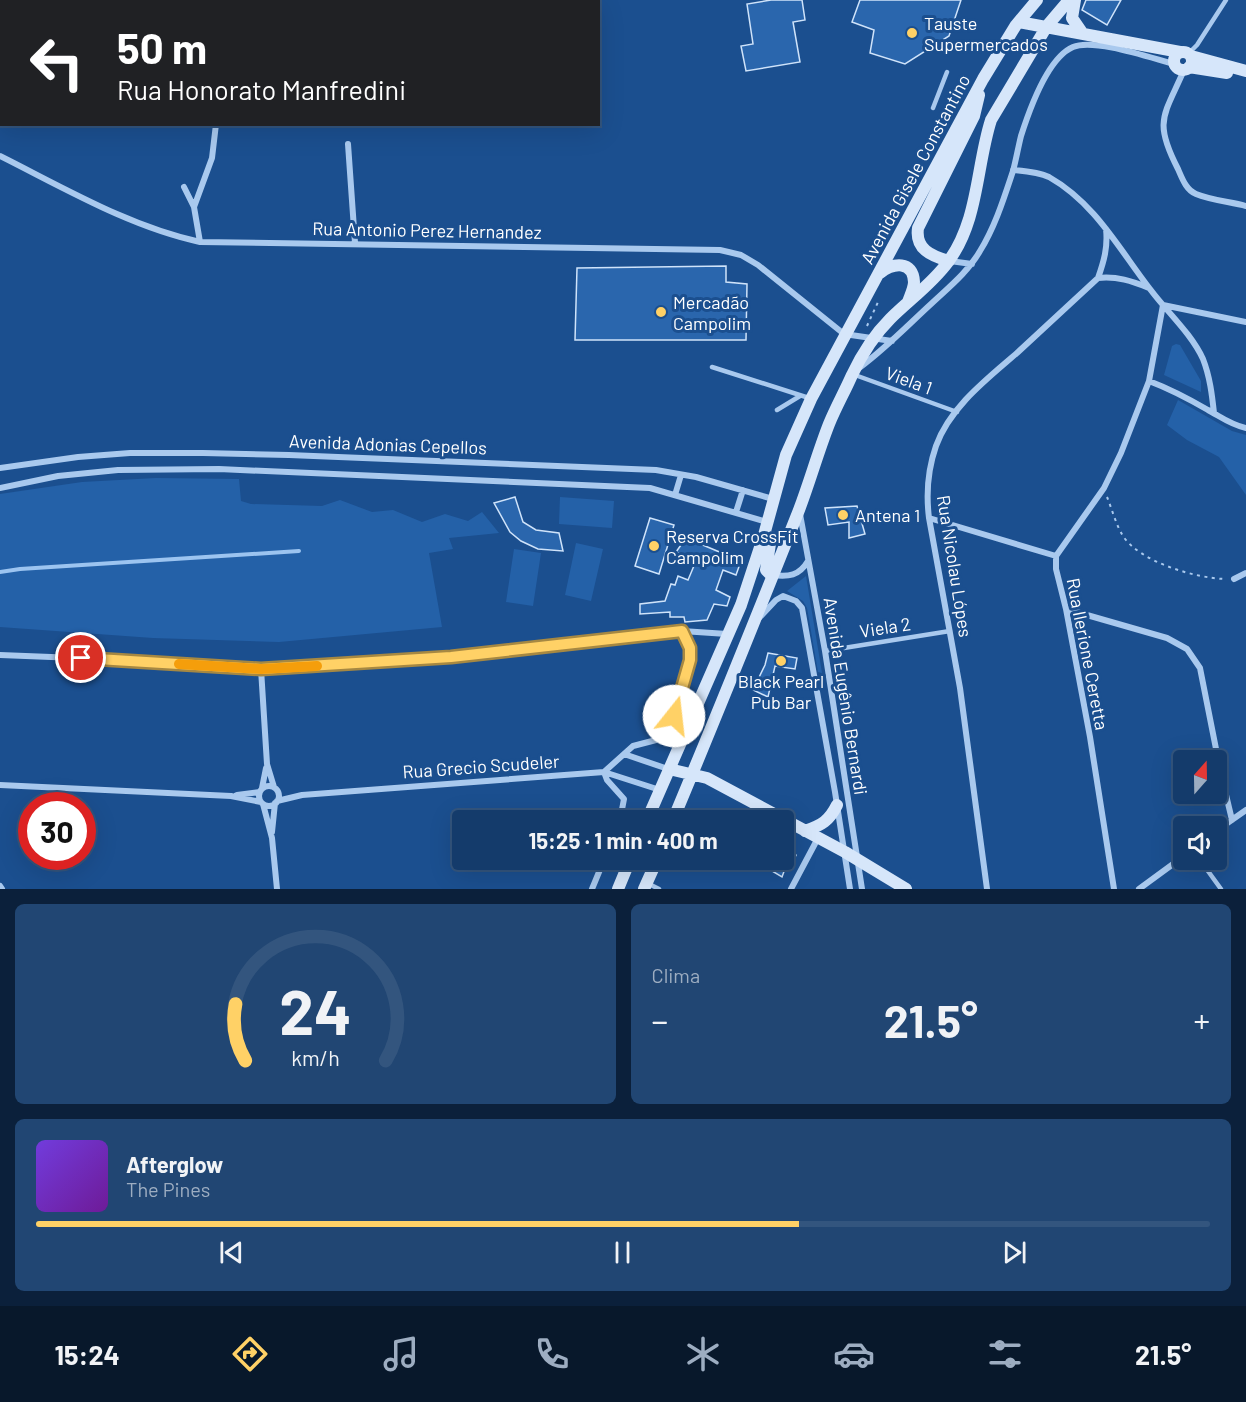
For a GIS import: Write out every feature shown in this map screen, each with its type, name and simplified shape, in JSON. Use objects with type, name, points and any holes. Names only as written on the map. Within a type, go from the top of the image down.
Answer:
[{"type":"main road","name":"Avenida Gisele Constantino","points":[[651,810],[741,604],[805,397],[880,273],[984,77],[1019,22],[1037,0]]},
{"type":"main road","points":[[677,810],[754,623],[830,422],[868,338],[908,303],[949,261],[973,210],[986,135],[991,120],[1047,26],[1069,0]]},
{"type":"main road","points":[[1075,0],[1072,18],[1083,34]]},
{"type":"main road","points":[[1019,22],[1083,34],[1246,75]]},
{"type":"main road","points":[[1184,61],[1246,71]]},
{"type":"main road","points":[[949,261],[923,250],[917,236],[918,228],[974,116],[984,77]]},
{"type":"main road","points":[[880,273],[897,264],[906,267],[912,274],[914,284],[908,303]]},
{"type":"main road","points":[[767,522],[771,526],[771,534],[766,570],[771,575]]},
{"type":"main road","points":[[669,769],[708,778],[844,852],[906,889]]},
{"type":"main road","points":[[806,831],[824,825],[831,818],[837,805]]},
{"type":"main road","points":[[618,889],[626,870]]},
{"type":"main road","points":[[650,887],[654,870]]},
{"type":"street","points":[[853,373],[892,341],[972,264],[990,235],[1036,96],[1059,58],[1074,46],[1092,44],[1184,61],[1164,114],[1162,128],[1168,150],[1187,188],[1197,194],[1246,206]]},
{"type":"street","points":[[194,207],[212,158],[216,126]]},
{"type":"street","points":[[348,144],[355,243]]},
{"type":"street","name":"Rua Antonio Perez Hernandez","points":[[0,156],[143,224],[172,236],[201,242],[720,250],[741,255],[758,265],[844,334]]},
{"type":"street","points":[[1013,170],[1048,176],[1077,197],[1106,227],[1149,289],[1187,335],[1201,356],[1209,375],[1214,413]]},
{"type":"street","points":[[184,187],[194,207],[201,242]]},
{"type":"street","name":"Rua Nicolau Lópes","points":[[987,889],[960,688],[926,497],[936,446],[947,424],[970,396],[1098,278],[1106,258],[1108,244],[1106,227]]},
{"type":"street","points":[[949,261],[972,264]]},
{"type":"street","points":[[1098,278],[1111,277],[1130,281],[1149,289]]},
{"type":"street","points":[[1163,305],[1246,322]]},
{"type":"street","points":[[1056,556],[1104,488],[1121,453],[1149,381],[1163,305]]},
{"type":"street","points":[[844,334],[892,341]]},
{"type":"street","points":[[1149,381],[1175,392],[1228,422],[1246,428]]},
{"type":"street","name":"Avenida Adonias Cepellos","points":[[0,468],[78,457],[130,453],[203,453],[616,468],[656,470],[772,499]]},
{"type":"street","name":"Avenida Adonias Cepellos","points":[[0,488],[58,476],[118,470],[219,469],[650,488],[767,522]]},
{"type":"street","points":[[675,495],[681,475]]},
{"type":"street","points":[[736,512],[742,490]]},
{"type":"street","name":"Avenida Eugênio Bernardi","points":[[799,508],[825,651],[862,889]]},
{"type":"street","name":"Rua Ilerione Ceretta","points":[[929,518],[1056,556],[1056,569],[1066,609],[1114,889]]},
{"type":"street","points":[[771,575],[786,577],[794,575],[803,570],[808,561]]},
{"type":"street","points":[[1234,579],[1246,573]]},
{"type":"street","name":"Avenida Eugênio Bernardi","points":[[754,623],[776,600],[783,596],[796,601],[802,608],[850,889]]},
{"type":"street","points":[[1066,609],[1167,639],[1187,649],[1200,668],[1232,820]]},
{"type":"street","points":[[622,810],[624,799],[607,780],[604,772],[633,746],[656,740],[674,716],[690,660],[690,648],[682,631]]},
{"type":"street","points":[[0,655],[261,669],[451,657],[682,631],[727,634]]},
{"type":"street","points":[[261,669],[267,764],[276,790],[272,838]]},
{"type":"street","points":[[624,754],[669,769]]},
{"type":"street","points":[[267,764],[261,790],[262,803],[272,838],[277,889]]},
{"type":"street","name":"Rua Grecio Scudeler","points":[[276,802],[302,795],[604,772],[660,790]]},
{"type":"street","points":[[0,785],[231,796],[269,806],[276,802]]},
{"type":"street","points":[[231,796],[261,790],[268,786],[276,790]]},
{"type":"street","name":"Rua Grecio Scudeler","points":[[276,790],[302,795]]},
{"type":"street","points":[[1227,823],[1246,810]]},
{"type":"street","points":[[791,889],[818,838]]},
{"type":"street","points":[[1139,889],[1173,864]]},
{"type":"street","points":[[592,889],[600,870]]},
{"type":"lane","points":[[1184,61],[1226,0]]},
{"type":"lane","points":[[933,108],[947,72]]},
{"type":"lane","points":[[712,368],[805,397]]},
{"type":"lane","name":"Viela 1","points":[[853,373],[957,412]]},
{"type":"lane","points":[[777,410],[805,397]]},
{"type":"lane","name":"Viela 2","points":[[825,651],[950,631]]},
{"type":"lane","points":[[1207,870],[1221,889]]},
{"type":"path","points":[[868,338],[878,302]]},
{"type":"path","points":[[1104,488],[1123,535],[1140,552],[1161,564],[1219,579],[1234,579]]},
{"type":"shaded area","points":[[1180,345],[1201,381],[1201,392],[1164,375],[1172,346]]},
{"type":"shaded area","points":[[1178,400],[1232,431],[1246,435],[1246,495],[1219,457],[1187,440],[1167,425]]},
{"type":"shaded area","points":[[156,478],[239,479],[241,501],[251,504],[322,506],[340,500],[372,512],[393,510],[422,522],[445,514],[468,521],[482,512],[499,533],[449,538],[453,549],[429,553],[442,627],[279,642],[153,638],[0,627],[0,494],[82,482]]},
{"type":"shaded area","points":[[560,497],[614,501],[612,528],[559,524]]},
{"type":"shaded area","points":[[576,543],[603,549],[591,601],[565,595]]},
{"type":"shaded area","points":[[514,549],[541,553],[533,606],[506,602]]},
{"type":"shaded area","points":[[806,576],[822,673],[818,672],[807,608],[803,601],[787,591]]},
{"type":"building","points":[[771,0],[802,0],[805,20],[793,22],[800,62],[746,71],[741,46],[753,44],[747,4]]},
{"type":"building","name":"Tauste Supermercados","points":[[860,0],[961,0],[949,36],[905,64],[870,53],[874,30],[852,22]]},
{"type":"building","points":[[1086,0],[1121,0],[1107,25],[1082,10]]},
{"type":"building","name":"Mercadão Campolim","points":[[726,266],[726,282],[747,284],[746,340],[575,340],[577,268]]},
{"type":"building","points":[[515,497],[523,522],[536,530],[559,533],[563,551],[538,549],[521,541],[510,532],[494,503]]},
{"type":"building","name":"Antena 1","points":[[857,506],[865,534],[849,538],[849,522],[828,525],[825,508]]},
{"type":"building","name":"Reserva CrossFit Campolim","points":[[650,518],[674,525],[659,574],[635,566]]},
{"type":"building","points":[[686,538],[741,561],[736,575],[723,570],[716,590],[730,597],[727,606],[714,604],[707,620],[685,622],[684,617],[670,617],[670,612],[640,614],[640,604],[665,601],[671,584],[675,585],[678,576],[688,580],[696,561],[676,552]]},
{"type":"building","points":[[768,653],[797,658],[795,669],[775,666],[768,697],[753,690]]},
{"type":"building","points":[[773,870],[785,870],[782,877]]},
{"type":"waterway","points":[[0,572],[299,551]]},
{"type":"slow traffic","points":[[179,664],[261,669],[317,666]]},
{"type":"place","name":"Tauste Supermercados","points":[[912,33]]},
{"type":"place","name":"Mercadão Campolim","points":[[661,312]]},
{"type":"place","name":"Antena 1","points":[[843,515]]},
{"type":"place","name":"Reserva CrossFit Campolim","points":[[654,546]]},
{"type":"place","name":"Black Pearl Pub Bar","points":[[781,661]]},
{"type":"route","points":[[81,658],[261,669],[451,657],[682,631],[690,648],[690,660],[674,716]]}]
